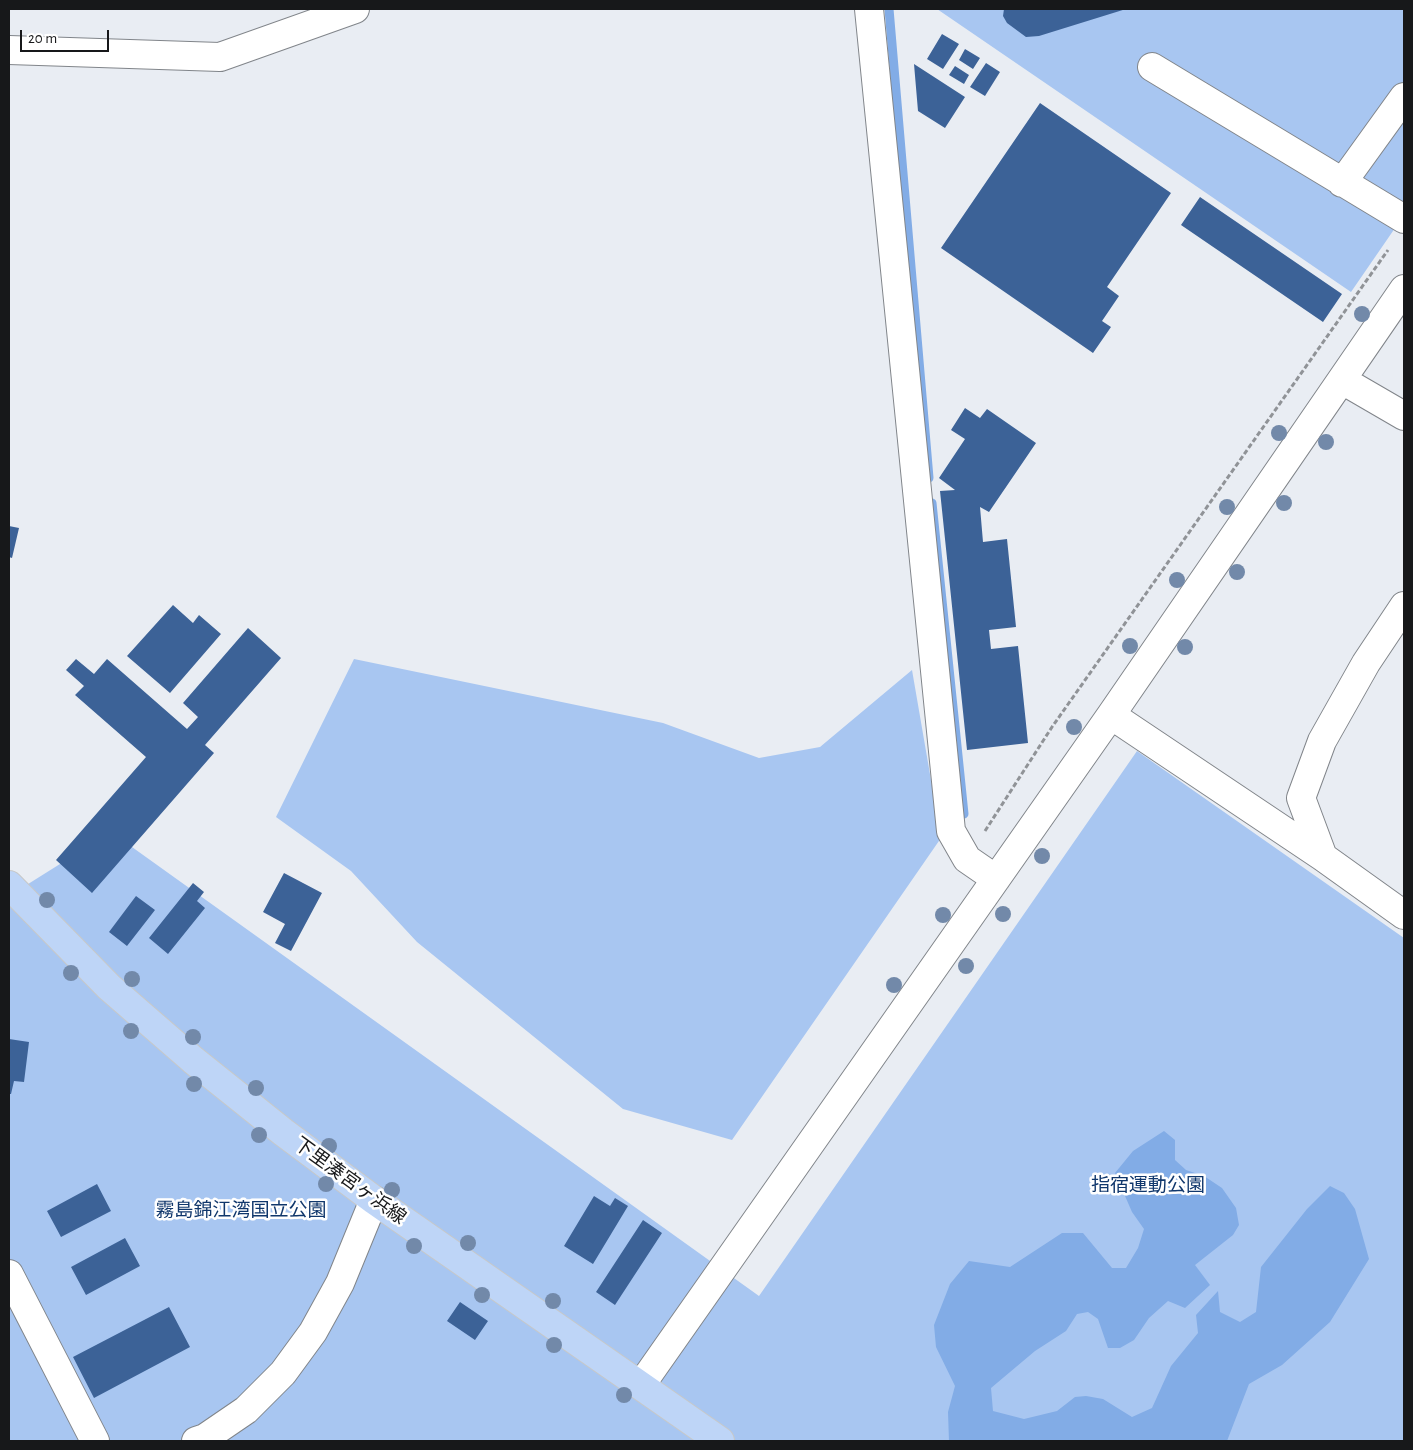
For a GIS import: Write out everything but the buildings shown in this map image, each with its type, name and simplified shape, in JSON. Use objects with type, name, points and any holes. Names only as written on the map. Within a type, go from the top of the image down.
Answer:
[{"type":"main road","name":"下里湊宮ヶ浜線","points":[[9,885],[109,987],[193,1060],[283,1132],[374,1200],[720,1441]]},
{"type":"street","points":[[9,50],[220,57],[355,9]]},
{"type":"street","points":[[869,9],[951,831],[967,858],[996,879]]},
{"type":"street","points":[[1152,67],[1404,219]]},
{"type":"street","points":[[1342,183],[1404,97]]},
{"type":"street","points":[[640,1385],[1111,715],[1404,289]]},
{"type":"street","points":[[1342,380],[1404,416]]},
{"type":"street","points":[[1323,857],[1301,798],[1322,741],[1366,663],[1404,606]]},
{"type":"street","points":[[1111,715],[1323,857],[1404,915]]},
{"type":"street","points":[[196,1441],[204,1438],[246,1410],[283,1373],[312,1332],[340,1283],[374,1200]]},
{"type":"street","points":[[9,1274],[95,1441]]},
{"type":"path","points":[[983,834],[1052,727],[1388,250]]},
{"type":"green space","points":[[937,9],[1404,9],[1404,215],[1351,292]]},
{"type":"green space","points":[[354,659],[663,723],[759,758],[820,747],[912,670],[941,838],[732,1140],[623,1109],[417,942],[351,871],[276,817]]},
{"type":"green space","points":[[1137,751],[1404,938],[1404,1441],[9,1441],[9,896],[111,832],[759,1296]]},
{"type":"shaded area","points":[[1164,1131],[1175,1140],[1175,1160],[1186,1170],[1204,1176],[1222,1188],[1236,1208],[1239,1225],[1233,1235],[1195,1265],[1210,1285],[1185,1308],[1168,1301],[1149,1318],[1134,1340],[1120,1348],[1108,1348],[1098,1319],[1088,1312],[1077,1314],[1066,1331],[1035,1351],[991,1388],[993,1411],[1024,1419],[1057,1411],[1075,1397],[1086,1396],[1103,1399],[1132,1417],[1152,1408],[1171,1366],[1198,1333],[1196,1315],[1218,1291],[1220,1312],[1240,1322],[1256,1312],[1261,1267],[1307,1209],[1330,1186],[1344,1193],[1355,1209],[1369,1259],[1330,1322],[1282,1365],[1249,1384],[1227,1441],[949,1441],[948,1412],[955,1386],[936,1347],[934,1325],[950,1284],[969,1261],[1010,1267],[1062,1233],[1083,1233],[1112,1268],[1126,1268],[1138,1248],[1144,1229],[1132,1212],[1115,1173],[1133,1151]]},
{"type":"waterway","points":[[889,9],[929,478]]},
{"type":"waterway","points":[[932,503],[964,814]]},
{"type":"park label","name":"指宿運動公園","points":[[1148,1185]]},
{"type":"park label","name":"霧島錦江湾国立公園","points":[[241,1210]]}]
